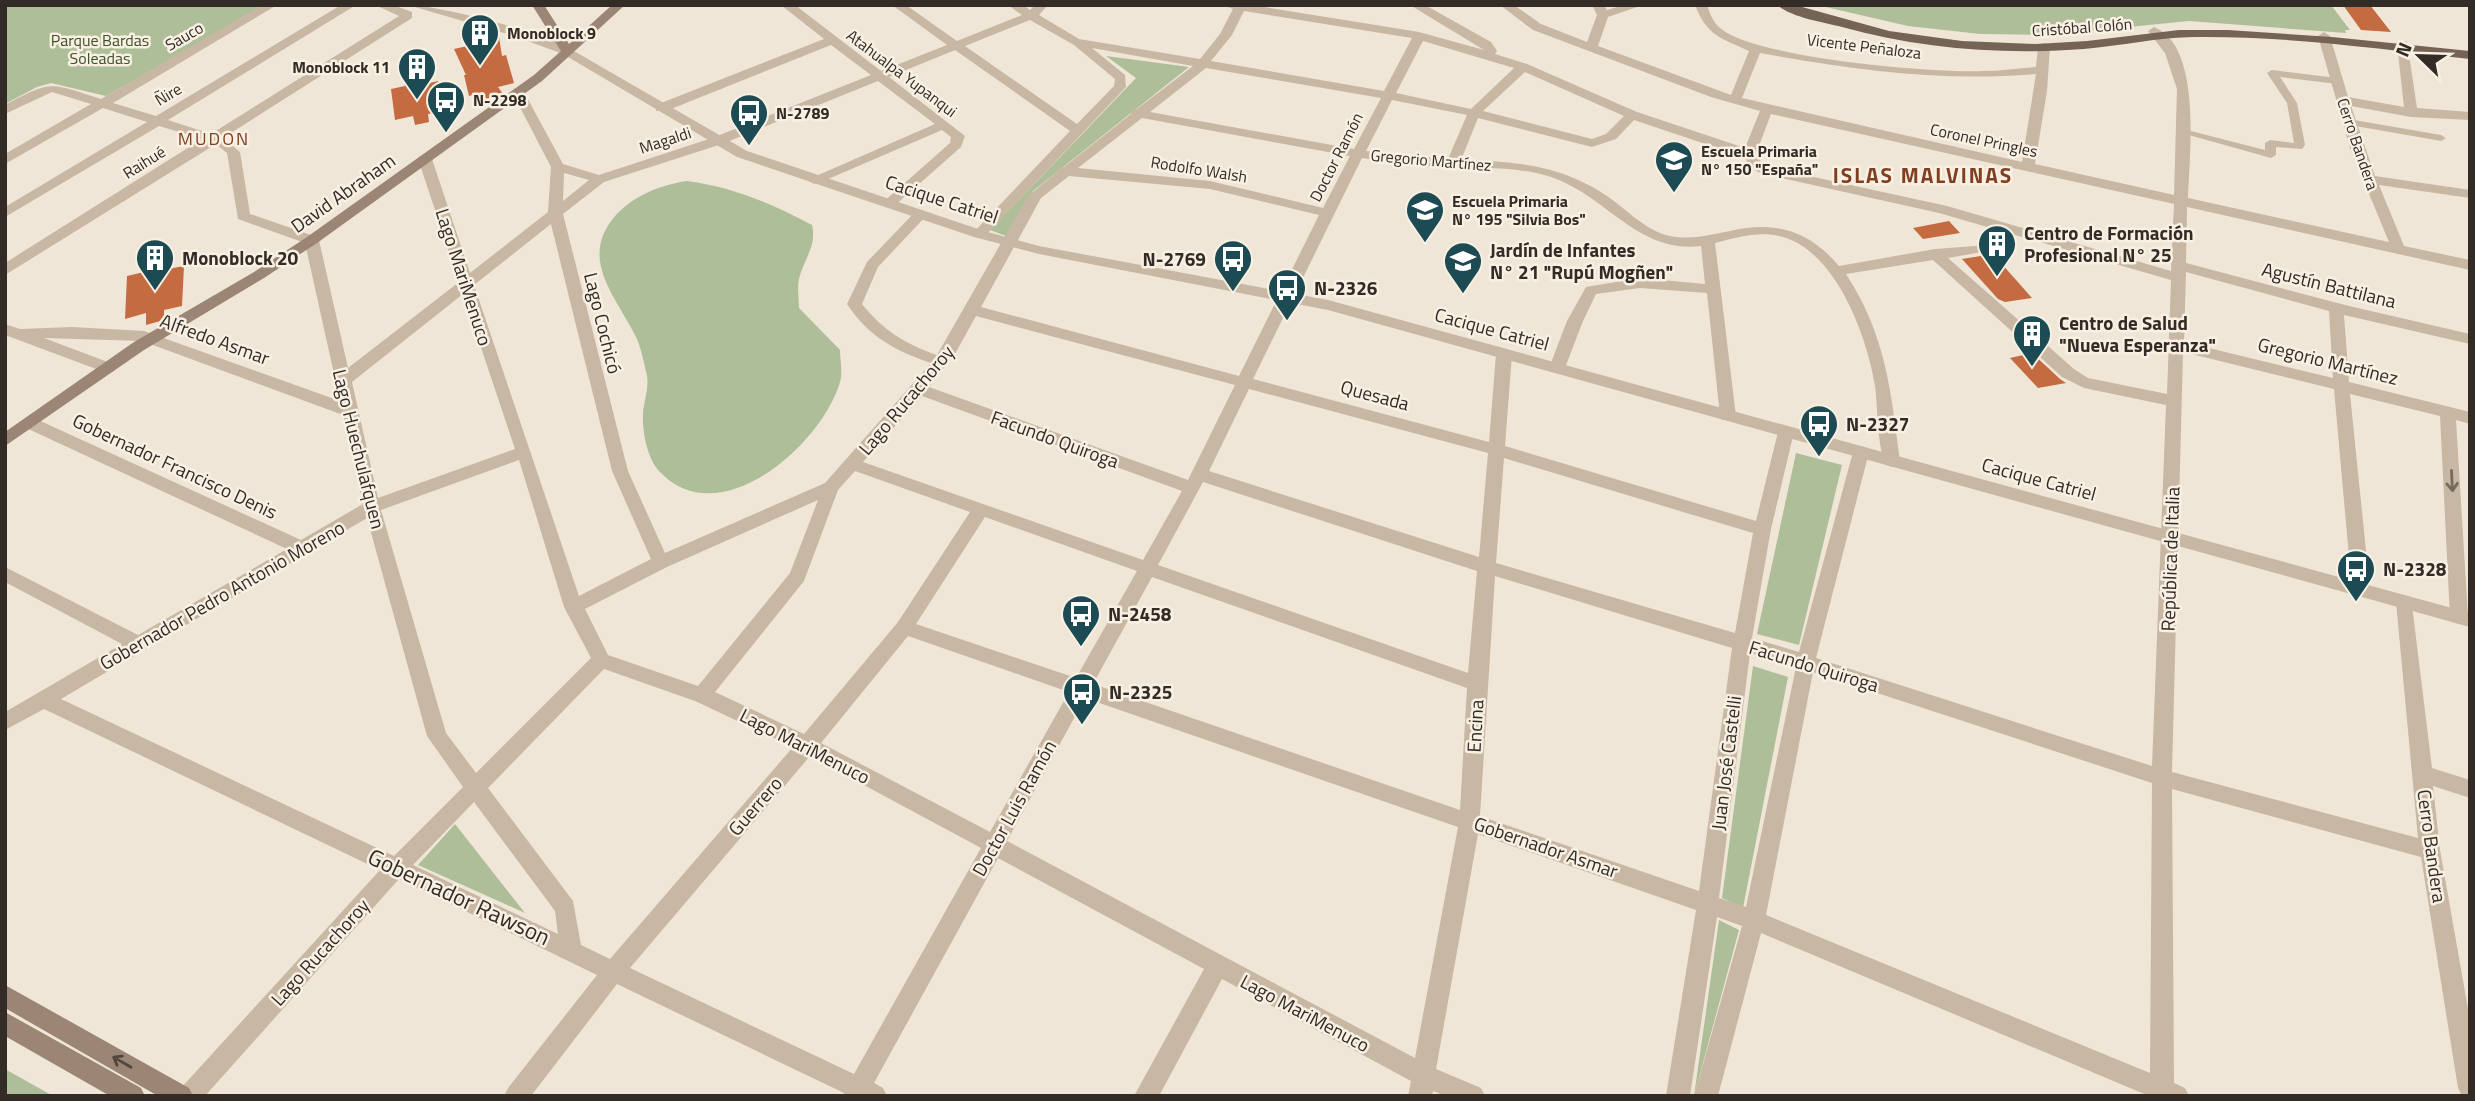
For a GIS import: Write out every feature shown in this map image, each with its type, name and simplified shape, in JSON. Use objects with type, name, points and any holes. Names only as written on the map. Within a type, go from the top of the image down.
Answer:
[{"type":"main road","points":[[538,5],[568,51]]},
{"type":"main road","name":"David Abraham","points":[[5,440],[152,338],[312,240],[518,92],[619,5]]},
{"type":"main road","name":"Cristóbal Colón","points":[[1783,5],[1824,18],[1908,37],[1979,45],[2086,45],[2157,33]]},
{"type":"main road","name":"Cristóbal Colón","points":[[1801,5],[1886,27],[1959,38],[2061,41],[2157,33],[2205,33],[2324,38],[2470,53]]},
{"type":"main road","points":[[547,21],[572,29],[593,26]]},
{"type":"main road","points":[[5,996],[181,1096]]},
{"type":"main road","points":[[5,1023],[133,1096]]},
{"type":"street","name":"Sauco","points":[[5,160],[271,5]]},
{"type":"street","name":"Ñire","points":[[5,213],[350,5]]},
{"type":"street","name":"Cacique Catriel","points":[[381,5],[524,35],[568,51],[717,141],[753,159],[1008,243],[1286,295],[2465,618]]},
{"type":"street","points":[[791,8],[809,5]]},
{"type":"street","points":[[898,5],[1076,129]]},
{"type":"street","points":[[979,234],[1076,129],[1120,87],[1121,78],[1037,10],[1014,5]]},
{"type":"street","points":[[1416,5],[1488,45],[1495,57]]},
{"type":"street","name":"Coronel Pringles","points":[[1506,5],[1537,27],[1767,110],[2470,265]]},
{"type":"street","points":[[1591,47],[1601,10],[1637,5]]},
{"type":"street","name":"Vicente Peñaloza","points":[[1702,5],[1707,20],[1717,32],[1756,49],[1859,67],[1981,75],[2043,70]]},
{"type":"street","name":"Agustín Battilana","points":[[1237,6],[1419,36],[1495,57],[1632,115],[1749,153],[1757,166],[1768,171],[1942,209],[2179,272],[2470,339]]},
{"type":"street","name":"Lago Rucachoroy","points":[[572,607],[661,562],[831,487],[919,389],[951,348],[1035,196],[1063,171],[1203,64],[1226,35],[1237,6]]},
{"type":"street","name":"Atahualpa Yupanqui","points":[[791,8],[958,136],[956,144],[888,204]]},
{"type":"street","name":"Raihué","points":[[5,271],[411,10]]},
{"type":"street","name":"Magaldi","points":[[342,381],[598,179],[717,141],[956,46],[1037,10]]},
{"type":"street","points":[[524,35],[537,32],[547,21]]},
{"type":"street","name":"República de Italia","points":[[2157,33],[2177,65],[2183,83],[2162,778],[2167,1094]]},
{"type":"street","name":"Doctor Ramón","points":[[1286,295],[1419,36]]},
{"type":"street","name":"Cerro Bandera","points":[[2324,38],[2348,122],[2368,179],[2399,250]]},
{"type":"street","points":[[661,108],[833,40]]},
{"type":"street","points":[[1076,42],[1387,95],[1474,113],[1596,144],[1609,140],[1632,115]]},
{"type":"street","points":[[2403,46],[2411,113]]},
{"type":"street","points":[[2028,167],[2044,47]]},
{"type":"street","points":[[1735,100],[1756,49]]},
{"type":"street","points":[[1453,163],[1474,113],[1523,67]]},
{"type":"street","points":[[2183,132],[2271,155],[2270,143],[2299,147],[2292,103],[2273,73],[2337,81]]},
{"type":"street","points":[[5,110],[53,88],[227,144],[233,152],[243,216],[312,240]]},
{"type":"street","points":[[518,92],[558,167],[598,179]]},
{"type":"street","points":[[2342,100],[2411,113],[2470,116]]},
{"type":"street","points":[[1749,153],[1767,110]]},
{"type":"street","name":"Gregorio Martínez","points":[[1137,113],[1359,153],[1551,173],[1579,184],[1651,234],[1682,242],[1708,242]]},
{"type":"street","points":[[2348,122],[2441,138]]},
{"type":"street","points":[[814,180],[944,125]]},
{"type":"street","name":"Lago MariMenuco","points":[[425,159],[464,284],[524,452],[572,607],[601,660],[702,695],[807,745],[1425,1076],[1473,1096]]},
{"type":"street","name":"Lago Cochicó","points":[[558,167],[555,211],[620,471],[661,562]]},
{"type":"street","name":"Rodolfo Walsh","points":[[1063,171],[1210,185],[1327,214]]},
{"type":"street","points":[[2368,179],[2470,194]]},
{"type":"street","points":[[920,215],[873,261],[861,281],[854,304],[869,324],[894,346],[940,361]]},
{"type":"street","points":[[1728,415],[1708,242],[1756,229],[1776,230],[1793,235],[1818,250],[1838,271],[1860,314],[1881,374],[1892,461]]},
{"type":"street","name":"Lago Huechulafquen","points":[[312,240],[372,507],[437,736],[565,908],[571,949]]},
{"type":"street","points":[[1838,271],[1983,248]]},
{"type":"street","points":[[1935,254],[2068,373],[2084,383],[2175,401]]},
{"type":"street","points":[[1557,368],[1575,321],[1591,290],[1640,283],[1713,289]]},
{"type":"street","name":"Doctor Luis Ramón","points":[[862,1093],[993,845],[1196,481],[1286,295]]},
{"type":"street","points":[[2336,308],[2361,590]]},
{"type":"street","name":"Quesada","points":[[974,310],[1497,450],[1762,529]]},
{"type":"street","name":"Alfredo Asmar","points":[[12,331],[129,334],[152,338],[349,411]]},
{"type":"street","name":"Alfredo Asmar","points":[[12,331],[107,368]]},
{"type":"street","name":"Gregorio Martínez","points":[[2177,345],[2470,418]]},
{"type":"street","name":"Encina","points":[[1420,1096],[1470,820],[1477,684],[1504,354]]},
{"type":"street","name":"Facundo Quiroga","points":[[919,389],[1196,481],[1806,662],[2162,778],[2430,850]]},
{"type":"street","points":[[2448,413],[2465,618]]},
{"type":"street","name":"Gobernador Francisco Denis","points":[[30,423],[302,548]]},
{"type":"street","name":"Juan José Castelli","points":[[1678,1096],[1708,904],[1742,644],[1762,529],[1786,432]]},
{"type":"street","name":"Gobernador Pedro Antonio Moreno","points":[[5,722],[372,507],[524,452]]},
{"type":"street","points":[[1706,1096],[1754,920],[1806,662],[1861,452]]},
{"type":"street","points":[[852,464],[1477,684]]},
{"type":"street","points":[[702,695],[798,576],[831,487]]},
{"type":"street","name":"Guerrero","points":[[516,1096],[612,972],[807,745],[904,626],[982,508]]},
{"type":"street","points":[[5,575],[139,644]]},
{"type":"street","name":"Cerro Bandera","points":[[2405,602],[2430,850],[2460,974],[2470,1088]]},
{"type":"street","name":"Gobernador Asmar","points":[[904,626],[1754,920],[2167,1094]]},
{"type":"street","name":"Lago Rucachoroy","points":[[189,1096],[396,868],[601,660]]},
{"type":"street","name":"Gobernador Rawson","points":[[43,699],[571,949],[612,972],[862,1093]]},
{"type":"street","points":[[2422,773],[2470,789]]},
{"type":"street","points":[[1146,1096],[1217,966]]},
{"type":"green space","name":"Parque Bardas Soleadas","points":[[5,5],[267,5],[106,96],[51,83],[37,87],[5,104]]},
{"type":"green space","points":[[1817,5],[2331,5],[2350,30],[2345,30],[2346,33],[2189,21],[2048,35],[1980,34],[1908,26]]},
{"type":"green space","points":[[1106,56],[1189,67],[1033,191],[1006,236],[990,230],[1136,78]]},
{"type":"green space","points":[[687,181],[720,187],[751,197],[812,225],[813,240],[798,282],[799,308],[840,350],[840,382],[830,406],[813,431],[791,454],[766,474],[739,487],[712,493],[685,489],[661,473],[652,461],[643,428],[647,381],[642,355],[635,335],[610,291],[600,261],[600,246],[605,231],[623,208],[648,192]]},
{"type":"green space","points":[[1796,453],[1842,465],[1799,645],[1757,634]]},
{"type":"green space","points":[[1753,666],[1788,677],[1743,908],[1722,898]]},
{"type":"green space","points":[[455,824],[525,913],[418,865]]},
{"type":"green space","points":[[1719,920],[1739,930],[1694,1096]]},
{"type":"green space","points":[[5,1069],[53,1096],[5,1096]]},
{"type":"building","points":[[2343,5],[2370,5],[2391,32],[2361,30]]},
{"type":"building","name":"Monoblock 9","points":[[483,35],[485,40],[499,37],[502,56],[506,55],[514,83],[498,87],[503,94],[486,99],[483,92],[469,96],[466,75],[454,49],[472,45],[468,38]]},
{"type":"building","name":"Monoblock 11","points":[[424,76],[425,84],[438,81],[443,111],[428,114],[429,122],[415,125],[413,116],[395,120],[391,89],[405,86],[404,81]]},
{"type":"building","points":[[1949,221],[1960,233],[1923,239],[1913,228]]},
{"type":"building","name":"Centro de Formación Profesional N° 25","points":[[1993,254],[2032,298],[2005,302],[1998,299],[1962,259]]},
{"type":"building","name":"Monoblock 20","points":[[168,260],[168,269],[184,266],[182,306],[164,310],[164,320],[146,325],[146,313],[125,319],[127,276],[144,272],[145,265]]},
{"type":"building","name":"Centro de Salud \"Nueva Esperanza\"","points":[[2032,353],[2066,383],[2038,388],[2010,358]]},
{"type":"place","name":"Monoblock 9","points":[[480,67]]},
{"type":"place","name":"Monoblock 11","points":[[417,101]]},
{"type":"place","name":"N-2298","points":[[446,134]]},
{"type":"place","name":"N-2789","points":[[749,147]]},
{"type":"place","name":"Escuela Primaria N° 150 \"España\"","points":[[1674,194]]},
{"type":"place","name":"Escuela Primaria N° 195 \"Silvia Bos\"","points":[[1425,244]]},
{"type":"place","name":"Centro de Formación Profesional N° 25","points":[[1997,278]]},
{"type":"place","name":"Monoblock 20","points":[[155,292]]},
{"type":"place","name":"N-2769","points":[[1233,293]]},
{"type":"place","name":"Jardín de Infantes N° 21 \"Rupú Mogñen\"","points":[[1463,295]]},
{"type":"place","name":"N-2326","points":[[1287,322]]},
{"type":"place","name":"Centro de Salud \"Nueva Esperanza\"","points":[[2032,368]]},
{"type":"place","name":"N-2327","points":[[1819,458]]},
{"type":"place","name":"N-2328","points":[[2356,603]]},
{"type":"place","name":"N-2458","points":[[1081,648]]},
{"type":"place","name":"N-2325","points":[[1082,726]]},
{"type":"district","name":"MUDON","points":[[214,139]]},
{"type":"district","name":"ISLAS MALVINAS","points":[[1923,176]]}]
